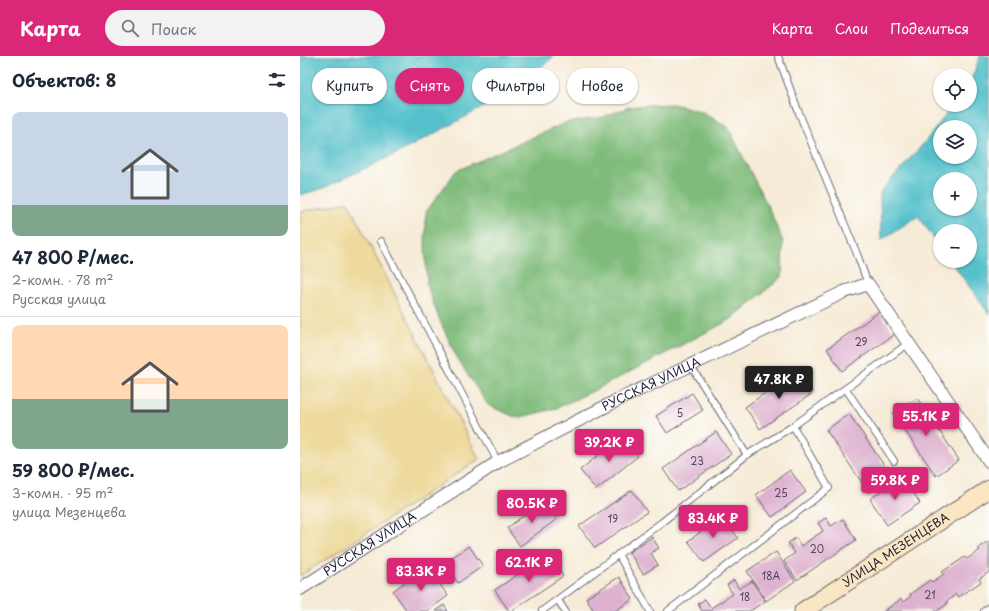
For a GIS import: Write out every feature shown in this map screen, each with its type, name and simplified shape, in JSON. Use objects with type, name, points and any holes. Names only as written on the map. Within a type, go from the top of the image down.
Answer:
[{"type":"main road","name":"УЛИЦА МЕЗЕНЦЕВА","points":[[803,611],[989,489]]},
{"type":"street","points":[[868,284],[989,461]]},
{"type":"street","name":"РУССКАЯ УЛИЦА","points":[[300,589],[498,462],[616,401],[844,292],[868,284]]},
{"type":"lane","points":[[778,56],[799,114],[868,284]]},
{"type":"lane","points":[[381,241],[498,462]]},
{"type":"lane","points":[[542,611],[662,522],[747,455],[793,426],[909,343]]},
{"type":"lane","points":[[690,366],[747,455]]},
{"type":"lane","points":[[846,389],[894,461]]},
{"type":"lane","points":[[668,611],[829,488],[793,426]]},
{"type":"lane","points":[[618,554],[650,611]]},
{"type":"lane","points":[[558,600],[565,611]]},
{"type":"lane","points":[[984,611],[989,608]]},
{"type":"green space","points":[[673,104],[701,111],[728,127],[771,213],[783,242],[782,277],[730,320],[557,408],[517,418],[488,405],[459,362],[440,321],[427,286],[425,243],[426,212],[456,171],[565,123],[603,117],[629,107]]},
{"type":"sand","points":[[348,202],[479,459],[300,576],[300,212]]},
{"type":"water","points":[[300,56],[554,56],[540,68],[472,68],[472,104],[488,104],[398,153],[321,189],[300,195]]},
{"type":"water","points":[[980,56],[989,56],[989,314],[956,268],[977,268],[977,224],[933,224],[933,236],[918,216],[881,240],[880,192],[933,131],[933,164],[977,164],[977,120],[942,120],[948,112],[977,112],[977,68],[976,68]]},
{"type":"building","points":[[879,312],[895,334],[842,371],[827,349]]},
{"type":"building","points":[[798,370],[813,393],[760,429],[745,407]]},
{"type":"building","points":[[692,393],[703,410],[667,433],[656,416]]},
{"type":"building","points":[[917,398],[959,460],[936,476],[893,413]]},
{"type":"building","points":[[849,414],[892,477],[869,493],[826,430]]},
{"type":"building","points":[[716,432],[731,454],[678,491],[663,469]]},
{"type":"building","points":[[622,436],[638,456],[596,490],[580,470]]},
{"type":"building","points":[[790,470],[806,492],[772,517],[756,495]]},
{"type":"building","points":[[903,477],[920,503],[887,525],[870,499]]},
{"type":"building","points":[[632,490],[647,512],[595,548],[579,526]]},
{"type":"building","points":[[544,501],[557,519],[520,546],[507,528]]},
{"type":"building","points":[[723,516],[738,538],[704,562],[688,541]]},
{"type":"building","points":[[826,518],[831,526],[843,519],[856,540],[797,580],[784,561],[795,553],[788,543],[796,538],[801,546],[823,531],[818,523]]},
{"type":"building","points":[[652,537],[659,548],[651,553],[658,565],[643,574],[629,552]]},
{"type":"building","points":[[989,541],[989,572],[979,579],[981,582],[958,597],[956,594],[946,602],[947,604],[937,611],[884,611],[901,599],[903,602],[911,596],[910,594],[930,580],[932,582],[944,574],[942,572],[965,557],[967,559],[980,550],[978,548]]},
{"type":"building","points":[[469,546],[483,566],[458,583],[444,563]]},
{"type":"building","points":[[776,552],[795,581],[766,601],[747,571]]},
{"type":"building","points":[[547,554],[563,576],[509,611],[495,590]]},
{"type":"building","points":[[427,566],[448,596],[427,611],[407,611],[393,591]]},
{"type":"building","points":[[619,577],[633,599],[615,611],[594,611],[586,598]]},
{"type":"building","points":[[734,580],[739,589],[752,581],[765,601],[750,611],[702,611],[698,604],[705,599],[711,608],[733,594],[727,585]]},
{"type":"building","points":[[444,605],[448,611],[435,611]]}]
